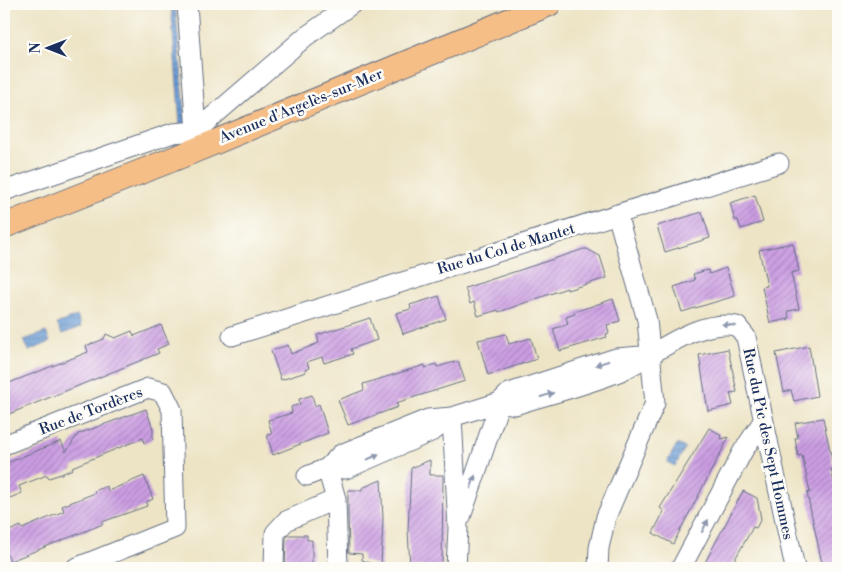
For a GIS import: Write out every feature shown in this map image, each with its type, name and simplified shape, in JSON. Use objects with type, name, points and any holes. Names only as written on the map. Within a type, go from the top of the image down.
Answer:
[{"type":"main road","name":"Avenue d'Argelès-sur-Mer","points":[[4,226],[196,140],[549,4]]},
{"type":"main road","name":"Avenue d'Argelès-sur-Mer","points":[[4,219],[52,206]]},
{"type":"street","points":[[187,4],[196,140]]},
{"type":"street","points":[[196,140],[305,37],[352,4]]},
{"type":"street","points":[[4,191],[173,133],[196,140]]},
{"type":"street","name":"Rue du Col de Mantet","points":[[232,336],[780,163]]},
{"type":"street","points":[[598,568],[599,548],[606,516],[655,403],[646,320],[617,214]]},
{"type":"street","name":"Rue du Pic des Sept Hommes","points":[[650,355],[683,337],[724,324],[737,326],[746,337],[795,568]]},
{"type":"street","points":[[458,528],[500,402],[509,393],[616,358],[650,355]]},
{"type":"street","name":"Rue de Tordères","points":[[4,445],[148,388],[163,392],[172,410],[174,528],[96,564]]},
{"type":"street","points":[[307,476],[327,468],[341,454],[428,419],[452,417],[500,402]]},
{"type":"street","points":[[452,417],[458,528],[456,568]]},
{"type":"street","points":[[681,568],[743,451],[763,421]]},
{"type":"street","points":[[327,468],[336,499],[338,568]]},
{"type":"street","points":[[274,568],[276,533],[286,521],[336,499]]},
{"type":"street","points":[[75,568],[96,564]]},
{"type":"water","points":[[171,4],[175,4],[186,125],[178,146],[173,148],[180,125]]},
{"type":"water","points":[[77,316],[81,327],[62,334],[57,324]]},
{"type":"water","points":[[46,332],[50,342],[29,351],[24,340]]},
{"type":"water","points":[[677,444],[685,448],[675,466],[667,462]]},
{"type":"building","points":[[755,195],[763,222],[741,229],[738,220],[735,220],[730,203]]},
{"type":"building","points":[[702,212],[710,238],[665,252],[657,226]]},
{"type":"building","points":[[793,243],[799,271],[791,273],[799,309],[788,311],[789,319],[770,323],[762,287],[767,286],[759,250]]},
{"type":"building","points":[[584,249],[600,256],[607,278],[567,290],[567,288],[499,312],[498,310],[478,316],[474,302],[470,304],[465,288]]},
{"type":"building","points":[[726,268],[735,296],[682,312],[674,287],[695,280],[693,274],[708,270],[709,274]]},
{"type":"building","points":[[439,296],[446,319],[403,334],[396,313],[411,309],[410,305]]},
{"type":"building","points":[[613,299],[620,321],[607,325],[609,333],[606,334],[607,337],[560,351],[553,329],[568,324],[566,317],[575,314],[574,312]]},
{"type":"building","points":[[370,318],[377,340],[351,349],[353,354],[324,363],[322,357],[307,362],[309,368],[305,370],[306,372],[281,380],[271,351],[288,345],[291,354],[319,343],[317,335]]},
{"type":"building","points":[[161,325],[169,344],[157,349],[159,353],[9,414],[4,401],[4,385],[88,352],[86,346],[104,339],[106,334],[115,338],[132,331],[134,336]]},
{"type":"building","points":[[506,334],[509,344],[531,338],[537,359],[488,375],[478,340]]},
{"type":"building","points":[[809,346],[817,396],[794,401],[791,390],[784,392],[776,353]]},
{"type":"building","points":[[728,349],[737,392],[730,393],[733,405],[708,411],[699,355]]},
{"type":"building","points":[[458,361],[465,381],[396,403],[398,407],[348,425],[338,400],[364,390],[363,384],[425,365],[425,368],[436,364],[437,367]]},
{"type":"building","points":[[312,395],[315,406],[319,404],[328,433],[273,455],[267,435],[272,434],[268,420],[292,413],[291,407],[300,404],[299,399]]},
{"type":"building","points":[[146,409],[153,429],[153,439],[144,443],[143,438],[72,467],[73,469],[61,474],[49,478],[47,475],[19,486],[22,493],[10,498],[4,484],[4,464],[61,441],[66,452],[78,434]]},
{"type":"building","points":[[823,418],[834,469],[831,469],[838,501],[838,568],[823,568],[807,493],[810,492],[802,455],[798,456],[795,438],[798,438],[795,423]]},
{"type":"building","points":[[709,428],[720,434],[721,439],[729,437],[673,544],[653,533],[664,511],[660,508]]},
{"type":"building","points":[[430,460],[430,475],[443,475],[442,566],[410,568],[408,530],[411,468]]},
{"type":"building","points":[[144,476],[153,499],[146,502],[147,506],[102,522],[103,524],[10,561],[8,555],[4,556],[4,533],[21,526],[22,529],[64,511],[62,506],[95,493],[94,491],[107,486],[108,491]]},
{"type":"building","points":[[381,480],[383,518],[381,567],[362,560],[362,554],[349,553],[348,490],[362,490],[362,488]]},
{"type":"building","points":[[743,491],[757,498],[761,519],[756,528],[753,527],[730,568],[702,568]]},
{"type":"building","points":[[288,535],[307,535],[307,540],[312,540],[312,568],[285,568],[286,538]]}]
